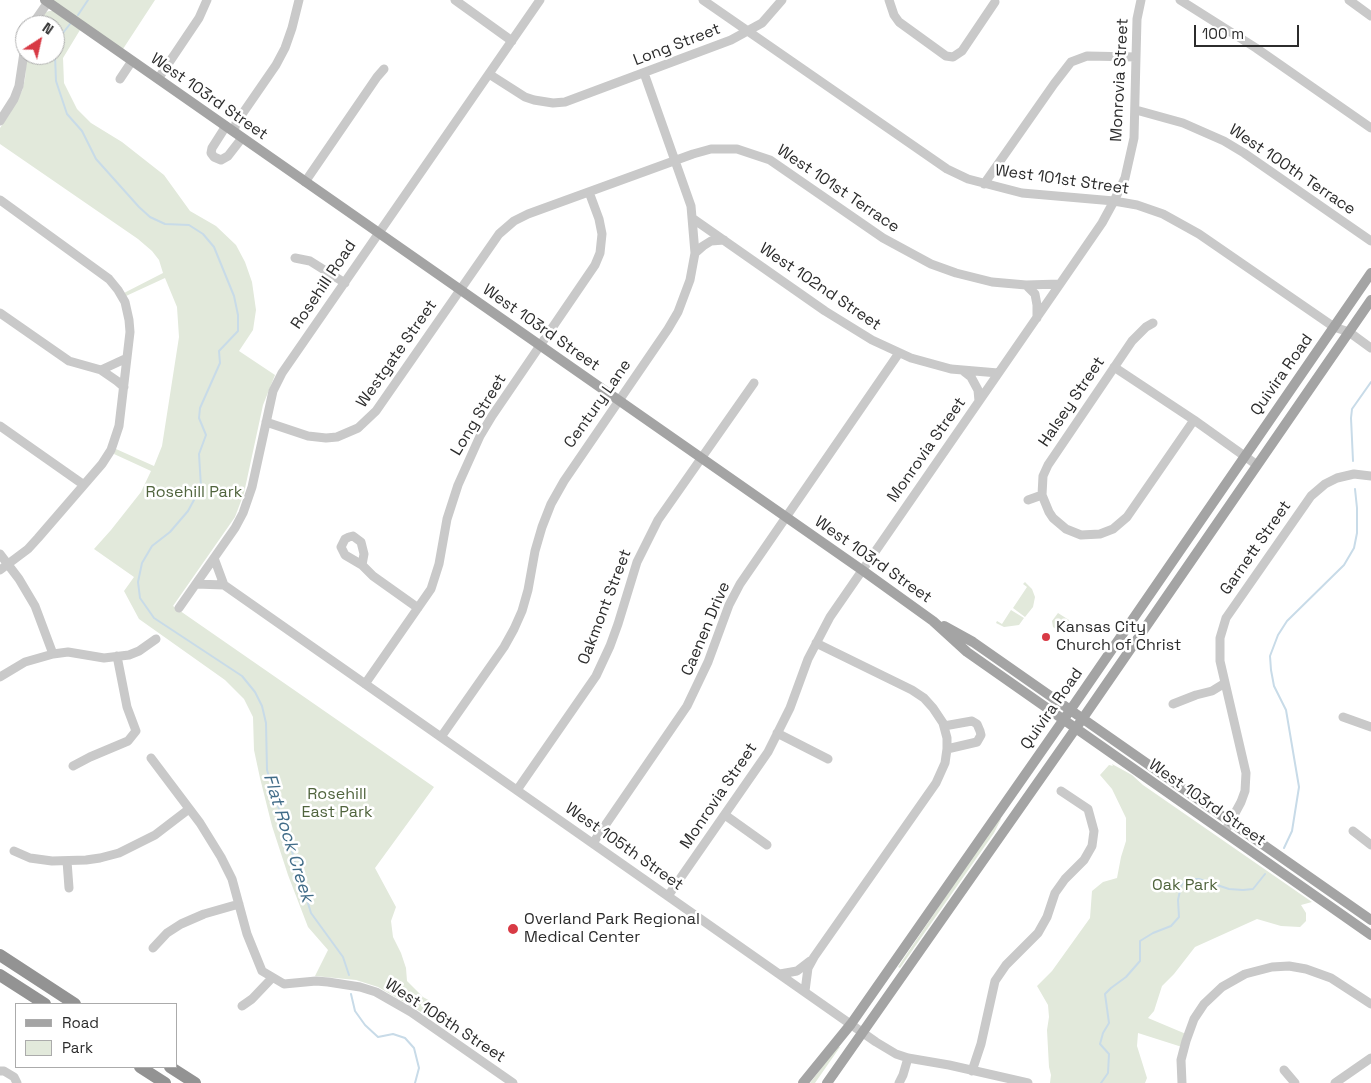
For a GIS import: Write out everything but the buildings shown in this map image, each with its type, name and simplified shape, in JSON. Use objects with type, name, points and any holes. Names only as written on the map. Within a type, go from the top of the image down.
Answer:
[{"type":"highway","points":[[0,955],[73,1003]]},
{"type":"highway","points":[[0,975],[43,1003]]},
{"type":"highway","points":[[142,1068],[165,1083]]},
{"type":"highway","points":[[172,1068],[195,1083]]},
{"type":"main road","name":"West 103rd Street","points":[[46,1],[933,620],[973,642],[1071,709],[1371,920]]},
{"type":"main road","name":"Quivira Road","points":[[803,1083],[851,1024],[1071,709],[1371,273]]},
{"type":"main road","name":"Quivira Road","points":[[827,1083],[1083,718],[1371,300]]},
{"type":"main road","name":"West 103rd Street","points":[[933,620],[966,652],[1371,935]]},
{"type":"street","points":[[158,79],[199,18],[207,0]]},
{"type":"street","points":[[234,132],[236,123],[276,66],[285,48],[299,0]]},
{"type":"street","points":[[455,0],[512,41]]},
{"type":"street","name":"Rosehill Road","points":[[179,608],[244,513],[252,487],[273,391],[282,373],[540,0]]},
{"type":"street","name":"West 101st Street","points":[[703,0],[931,160],[968,179],[984,184],[1022,192],[1114,202],[1146,208],[1186,226],[1334,327],[1349,332],[1371,348]]},
{"type":"street","name":"Long Street","points":[[489,74],[525,97],[534,100],[553,103],[574,99],[722,45],[762,23],[782,0]]},
{"type":"street","points":[[889,0],[894,15],[899,22],[946,56],[954,57],[962,51],[995,2]]},
{"type":"street","name":"Monrovia Street","points":[[668,896],[755,772],[790,708],[808,659],[830,617],[1037,318],[1102,223],[1114,202],[1125,178],[1134,138],[1137,19],[1141,0]]},
{"type":"street","points":[[1180,0],[1256,48],[1371,128]]},
{"type":"street","points":[[1348,0],[1371,16]]},
{"type":"street","points":[[38,15],[46,1]]},
{"type":"street","points":[[984,184],[1071,62],[1087,56],[1136,57]]},
{"type":"street","name":"West 103rd Street","points":[[120,79],[132,61]]},
{"type":"street","points":[[0,121],[14,99],[19,86],[22,65]]},
{"type":"street","points":[[305,182],[384,70]]},
{"type":"street","name":"Century Lane","points":[[441,737],[504,647],[514,629],[528,590],[535,551],[551,504],[564,481],[668,329],[678,312],[690,280],[695,253],[691,206],[644,74]]},
{"type":"street","name":"West 100th Terrace","points":[[1136,110],[1184,123],[1224,141],[1371,242]]},
{"type":"street","name":"West 101st Terrace","points":[[460,290],[499,234],[514,221],[693,154],[719,149],[737,149],[758,155],[781,167],[883,238],[932,264],[974,278],[1026,285],[1060,284]]},
{"type":"street","name":"Long Street","points":[[365,684],[434,582],[447,520],[458,485],[469,458],[492,416],[589,276],[598,259],[602,234],[599,219],[589,192]]},
{"type":"street","points":[[0,200],[99,270],[118,290],[127,309],[130,332],[119,426],[114,442],[102,464],[28,549],[0,570]]},
{"type":"street","name":"West 102nd Street","points":[[692,218],[854,330],[899,353],[951,370],[998,373]]},
{"type":"street","points":[[695,253],[711,241],[724,240]]},
{"type":"street","points":[[295,258],[310,261],[345,283]]},
{"type":"street","points":[[1026,285],[1035,294],[1037,318]]},
{"type":"street","name":"Westgate Street","points":[[266,422],[308,436],[326,438],[342,435],[358,428],[376,411],[460,290]]},
{"type":"street","points":[[0,313],[69,361],[101,370],[124,387]]},
{"type":"street","name":"Halsey Street","points":[[1042,495],[1043,476],[1053,455],[1138,333],[1153,323]]},
{"type":"street","name":"Caenen Drive","points":[[593,843],[687,706],[705,669],[729,605],[751,568],[899,353]]},
{"type":"street","points":[[101,370],[127,358]]},
{"type":"street","points":[[1114,367],[1194,420],[1257,466]]},
{"type":"street","points":[[961,370],[971,377],[978,390],[979,401]]},
{"type":"street","name":"Oakmont Street","points":[[517,790],[596,676],[610,646],[632,576],[647,539],[662,514],[754,383]]},
{"type":"street","points":[[1028,500],[1042,495],[1045,505],[1053,518],[1066,529],[1081,535],[1100,534],[1113,529],[1127,518],[1194,420]]},
{"type":"street","points":[[0,426],[84,485]]},
{"type":"street","name":"Garnett Street","points":[[1224,832],[1241,802],[1245,791],[1246,773],[1224,683],[1219,648],[1223,624],[1233,606],[1311,496],[1325,484],[1344,476],[1354,474],[1371,476]]},
{"type":"street","points":[[0,554],[35,606],[53,654]]},
{"type":"street","points":[[196,584],[224,585],[214,558]]},
{"type":"street","points":[[362,565],[373,576],[418,608]]},
{"type":"street","name":"West 105th Street","points":[[224,585],[896,1054],[1028,1083]]},
{"type":"street","points":[[0,677],[25,662],[53,654],[68,652],[104,658],[129,655],[156,639]]},
{"type":"street","points":[[806,992],[808,968],[814,957],[940,776],[945,763],[947,749],[944,726],[933,708],[924,698],[912,690],[816,643]]},
{"type":"street","points":[[73,766],[90,756],[128,741],[136,731],[127,707],[117,656]]},
{"type":"street","points":[[1173,704],[1212,690],[1224,683]]},
{"type":"street","points":[[1343,716],[1371,727]]},
{"type":"street","points":[[944,726],[972,722],[977,724],[981,735],[977,742],[947,749]]},
{"type":"street","points":[[777,734],[828,759]]},
{"type":"street","points":[[151,758],[189,809],[221,857],[232,879],[247,934],[257,961],[262,971],[272,978],[242,1006]]},
{"type":"street","points":[[972,1071],[981,1044],[992,990],[998,975],[1038,933],[1047,917],[1055,893],[1065,879],[1084,860],[1092,846],[1094,831],[1088,809],[1061,791]]},
{"type":"street","points":[[14,851],[30,858],[67,861],[86,860],[119,852],[155,835],[189,809]]},
{"type":"street","points":[[725,815],[767,845]]},
{"type":"street","points":[[1353,831],[1371,845]]},
{"type":"street","points":[[67,861],[69,888]]},
{"type":"street","points":[[153,948],[167,933],[181,924],[204,914],[239,904]]},
{"type":"street","points":[[780,974],[797,971],[814,957]]},
{"type":"street","points":[[1182,1083],[1181,1060],[1194,1018],[1216,992],[1245,974],[1272,967],[1289,966],[1306,969],[1332,978],[1371,1004]]},
{"type":"street","name":"West 106th Street","points":[[272,978],[284,984],[316,981],[328,982],[360,987],[376,992],[410,1012],[513,1083]]},
{"type":"street","points":[[900,1083],[908,1058]]},
{"type":"street","points":[[1335,1083],[1371,1058]]},
{"type":"street","points":[[1284,1070],[1295,1083]]},
{"type":"street","points":[[0,1071],[4,1071],[14,1077],[17,1083]]},
{"type":"green space","points":[[52,0],[155,0],[123,49]]},
{"type":"green space","points":[[53,11],[59,15],[43,15]]},
{"type":"green space","points":[[65,19],[80,30],[65,55]]},
{"type":"green space","points":[[26,65],[63,65],[64,83],[77,109],[91,123],[122,142],[164,175],[190,211],[216,226],[236,245],[245,262],[252,282],[256,310],[253,330],[239,351],[275,375],[263,405],[244,493],[235,517],[173,606],[434,787],[375,868],[396,907],[391,921],[393,937],[406,968],[407,981],[423,997],[432,1002],[428,1007],[430,1008],[425,1013],[378,987],[356,980],[315,976],[328,950],[308,927],[288,875],[272,826],[260,778],[254,750],[253,717],[244,699],[225,680],[139,619],[124,591],[134,577],[94,549],[141,492],[151,471],[114,454],[116,449],[154,466],[162,446],[179,337],[177,307],[165,278],[126,296],[124,293],[163,273],[159,260],[152,251],[138,239],[0,144],[0,128],[22,91]]},
{"type":"green space","points":[[1025,582],[1032,589],[1035,597],[1033,607],[1025,617],[1013,608],[1027,587],[1023,584]]},
{"type":"green space","points":[[1011,610],[1024,618],[1019,625],[1004,627],[996,623],[997,621],[1002,624]]},
{"type":"green space","points":[[1058,613],[1069,620],[1060,632],[1053,627],[1052,621]]},
{"type":"green space","name":"Oak Park","points":[[1112,764],[1132,775],[1143,785],[1312,902],[1301,905],[1306,913],[1306,921],[1300,927],[1281,926],[1257,919],[1195,947],[1162,986],[1154,1011],[1148,1018],[1186,1034],[1182,1047],[1138,1033],[1137,1046],[1147,1078],[1145,1083],[1050,1083],[1047,1030],[1048,1005],[1037,986],[1052,971],[1090,918],[1092,891],[1103,882],[1117,878],[1126,841],[1126,818],[1112,789],[1100,775],[1109,765],[1113,766]]},
{"type":"green space","points":[[999,818],[1001,819],[994,833],[900,968],[898,967]]},
{"type":"green space","points":[[838,1046],[840,1047],[815,1083],[810,1083]]},
{"type":"waterway","name":"Flat Rock Creek","points":[[78,15],[88,0]]},
{"type":"waterway","name":"Flat Rock Creek","points":[[65,30],[70,24]]},
{"type":"waterway","name":"Flat Rock Creek","points":[[55,65],[56,81],[67,114],[82,131],[96,159],[150,217],[165,224],[189,225],[203,234],[214,247],[234,296],[238,315],[238,331],[219,351],[220,363],[200,408],[199,418],[206,435],[199,454],[201,487],[188,511],[170,532],[152,546],[142,563],[138,582],[140,598],[154,618],[242,676],[255,692],[262,706],[266,723],[267,770],[311,913],[343,957],[349,975]]},
{"type":"waterway","points":[[1353,461],[1352,409],[1371,382]]},
{"type":"waterway","points":[[1284,848],[1292,831],[1299,787],[1286,710],[1274,686],[1270,656],[1278,635],[1287,621],[1344,565],[1354,548],[1357,533],[1355,489]]},
{"type":"waterway","points":[[1101,1083],[1108,1073],[1109,1054],[1100,1044],[1103,1033],[1109,1023],[1105,994],[1126,977],[1140,961],[1140,941],[1153,933],[1171,926],[1179,917],[1178,900],[1181,886],[1186,879],[1199,879],[1229,889],[1243,890],[1253,889],[1265,874]]},
{"type":"waterway","name":"Flat Rock Creek","points":[[351,994],[355,1011],[365,1025],[378,1037],[393,1034],[405,1038],[414,1048],[419,1068],[415,1083]]},
{"type":"place","name":"Kansas City Church of Christ","points":[[1046,637]]},
{"type":"place","name":"Overland Park Regional Medical Center","points":[[513,929]]},
{"type":"park label","name":"Rosehill Park","points":[[194,493]]},
{"type":"park label","name":"Rosehill East Park","points":[[337,804]]}]
